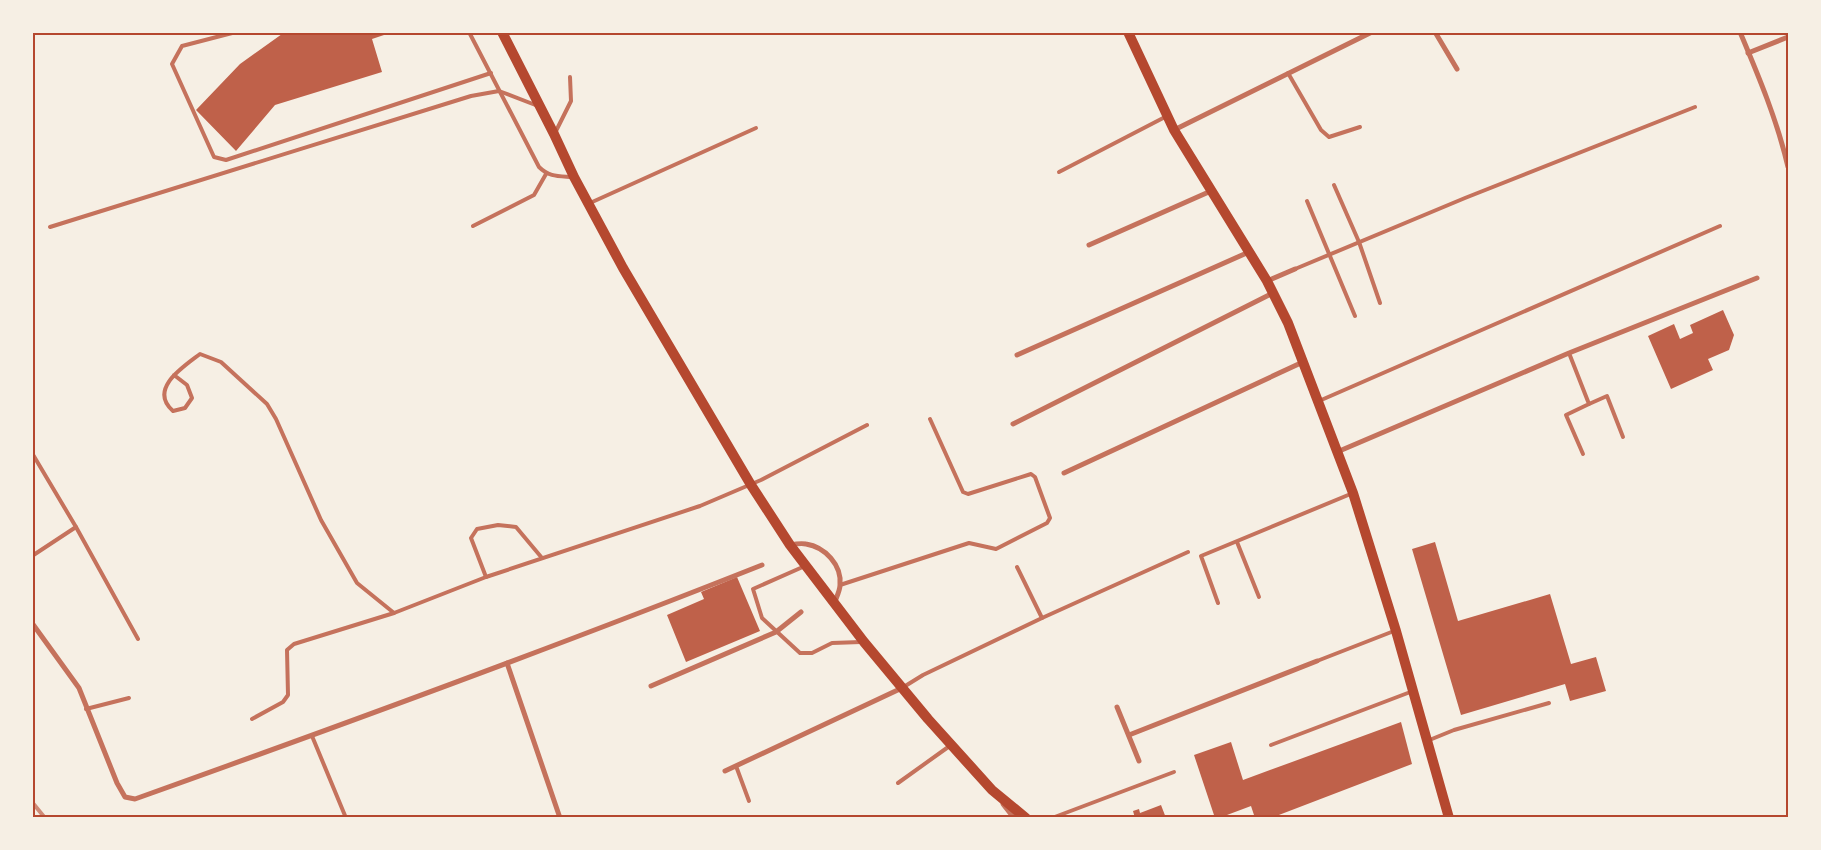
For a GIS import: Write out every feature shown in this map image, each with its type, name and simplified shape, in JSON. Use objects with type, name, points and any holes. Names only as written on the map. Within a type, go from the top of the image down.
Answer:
[{"type":"main road","points":[[502,32],[574,177],[623,268],[751,485],[790,545],[864,642],[951,746],[992,790],[1026,818]]},
{"type":"main road","points":[[1128,32],[1174,130],[1267,281],[1288,323],[1353,493],[1396,630],[1449,818]]},
{"type":"street","points":[[1174,130],[1372,32]]},
{"type":"street","points":[[1435,32],[1457,69]]},
{"type":"street","points":[[1740,32],[1781,134],[1788,167]]},
{"type":"street","points":[[1748,53],[1788,37]]},
{"type":"street","points":[[1088,245],[1211,191]]},
{"type":"street","points":[[1017,355],[1249,252]]},
{"type":"street","points":[[1267,281],[1295,268]]},
{"type":"street","points":[[1337,452],[1569,354],[1757,278]]},
{"type":"street","points":[[1013,424],[1273,293]]},
{"type":"street","points":[[1064,473],[1303,361]]},
{"type":"street","points":[[790,545],[805,544],[819,548],[831,558],[838,570],[840,585],[834,604]]},
{"type":"street","points":[[32,623],[79,688],[117,783],[125,797],[135,799],[312,736],[762,565]]},
{"type":"street","points":[[650,686],[776,632],[801,612]]},
{"type":"street","points":[[1129,735],[1317,661]]},
{"type":"street","points":[[507,663],[560,818]]},
{"type":"street","points":[[725,771],[902,688]]},
{"type":"street","points":[[1117,707],[1139,761]]},
{"type":"street","points":[[992,790],[1014,818]]},
{"type":"lane","points":[[236,32],[182,46],[172,64],[214,157],[226,160],[491,73]]},
{"type":"lane","points":[[469,32],[539,167],[546,174],[574,177]]},
{"type":"lane","points":[[1288,73],[1321,130],[1329,137],[1360,127]]},
{"type":"lane","points":[[554,134],[571,102],[570,76]]},
{"type":"lane","points":[[50,227],[471,96],[499,91],[540,107]]},
{"type":"lane","points":[[1295,268],[1695,107]]},
{"type":"lane","points":[[1059,172],[1167,116]]},
{"type":"lane","points":[[588,204],[756,128]]},
{"type":"lane","points":[[473,226],[534,195],[546,174]]},
{"type":"lane","points":[[1334,185],[1359,242],[1380,304]]},
{"type":"lane","points":[[1308,201],[1355,316]]},
{"type":"lane","points":[[1319,401],[1720,226]]},
{"type":"lane","points":[[174,375],[187,386],[192,398],[185,408],[173,411],[167,406],[163,396],[166,386],[174,375],[200,354],[221,362],[267,404],[276,419],[321,520],[358,583],[394,613]]},
{"type":"lane","points":[[1569,354],[1589,404]]},
{"type":"lane","points":[[1583,454],[1566,415],[1607,396],[1623,437]]},
{"type":"lane","points":[[840,585],[969,543],[996,549],[1048,523],[1050,518],[1035,477],[1031,474],[968,494],[963,492],[930,419]]},
{"type":"lane","points":[[252,719],[283,702],[288,695],[287,650],[294,644],[394,613],[486,577],[700,506],[751,485],[867,425]]},
{"type":"lane","points":[[32,453],[76,527],[138,640]]},
{"type":"lane","points":[[1218,603],[1200,556],[1353,493]]},
{"type":"lane","points":[[486,577],[471,538],[477,529],[498,525],[516,527],[542,558]]},
{"type":"lane","points":[[32,556],[76,527]]},
{"type":"lane","points":[[1237,542],[1259,597]]},
{"type":"lane","points":[[902,688],[923,675],[1042,618],[1188,552]]},
{"type":"lane","points":[[805,566],[753,589],[762,618],[800,653],[812,653],[832,643],[864,642]]},
{"type":"lane","points":[[1017,567],[1042,618]]},
{"type":"lane","points":[[1317,661],[1396,630]]},
{"type":"lane","points":[[1271,744],[1413,691]]},
{"type":"lane","points":[[86,709],[129,698]]},
{"type":"lane","points":[[1427,741],[1454,730],[1549,703]]},
{"type":"lane","points":[[312,736],[346,818]]},
{"type":"lane","points":[[898,783],[951,746]]},
{"type":"lane","points":[[736,766],[749,801]]},
{"type":"lane","points":[[1052,818],[1174,772]]},
{"type":"building","points":[[287,32],[390,33],[372,39],[382,72],[275,105],[236,151],[196,110],[240,64]]},
{"type":"building","points":[[1723,310],[1734,335],[1729,350],[1708,359],[1713,370],[1671,389],[1648,336],[1674,324],[1680,339],[1693,333],[1690,325]]},
{"type":"building","points":[[1435,542],[1458,621],[1550,594],[1571,664],[1596,657],[1606,691],[1570,701],[1565,684],[1461,715],[1412,549]]},
{"type":"building","points":[[737,577],[760,631],[686,662],[667,615],[704,599],[701,592]]},
{"type":"building","points":[[1401,722],[1412,764],[1271,818],[1255,818],[1251,806],[1215,818],[1194,755],[1231,742],[1243,780]]},
{"type":"building","points":[[1161,805],[1166,818],[1135,818],[1133,811],[1139,809],[1140,813]]},
{"type":"railway","points":[[32,802],[45,818]]}]
